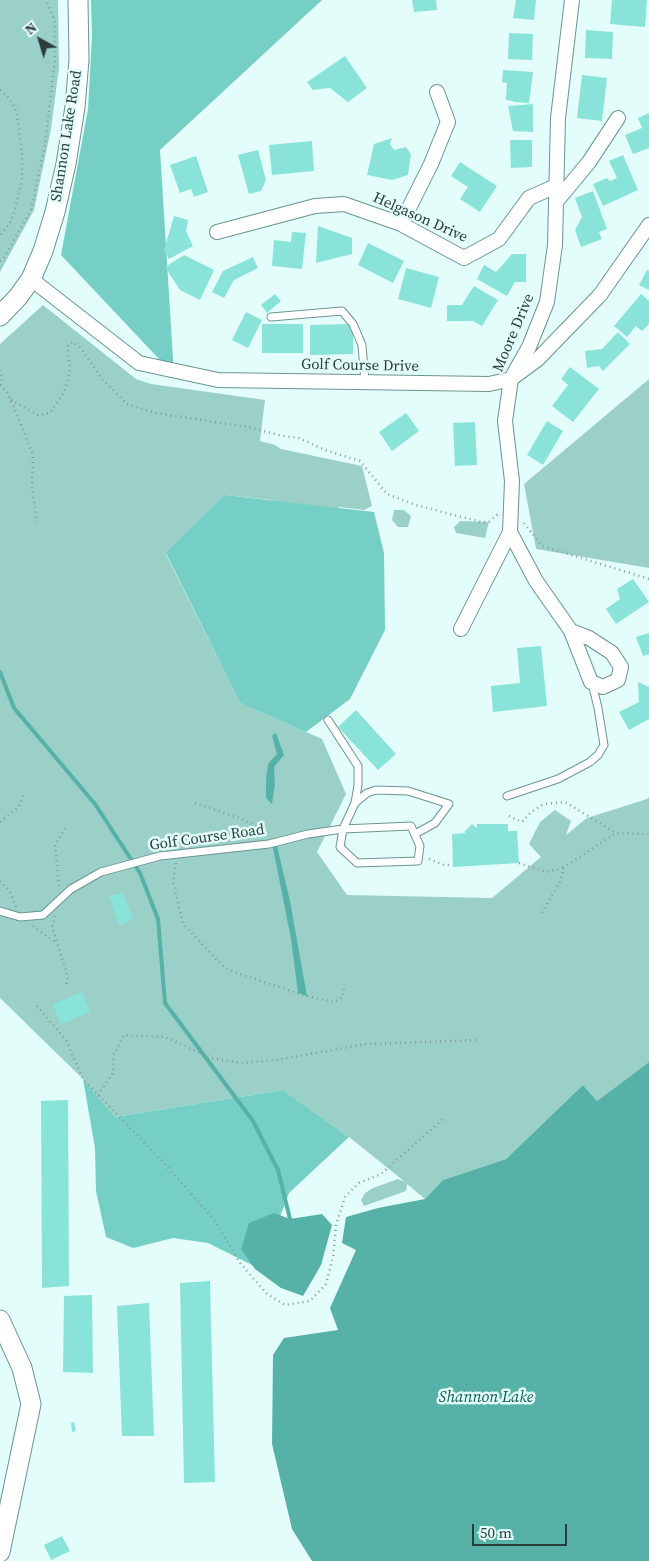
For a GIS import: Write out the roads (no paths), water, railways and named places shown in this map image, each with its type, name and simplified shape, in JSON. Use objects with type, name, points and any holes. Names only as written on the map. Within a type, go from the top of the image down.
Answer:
[{"type":"main road","name":"Shannon Lake Road","points":[[0,316],[18,297],[31,279],[43,251],[55,212],[66,164],[75,107],[79,60],[78,0]]},
{"type":"main road","points":[[0,1320],[22,1368],[31,1404],[0,1552]]},
{"type":"street","name":"Moore Drive","points":[[572,0],[558,118],[555,245],[547,302],[529,347],[511,378],[504,421],[512,481],[510,532],[536,581],[571,631],[591,682]]},
{"type":"street","points":[[401,224],[431,164],[448,122],[437,92]]},
{"type":"street","points":[[556,202],[589,162],[618,118]]},
{"type":"street","name":"Helgason Drive","points":[[217,232],[315,206],[344,204],[401,224],[464,258],[499,240],[528,198],[556,186]]},
{"type":"street","name":"Golf Course Drive","points":[[31,279],[139,362],[218,380],[489,384],[511,378],[538,359],[600,295],[649,225]]},
{"type":"street","points":[[462,629],[510,532]]},
{"type":"street","points":[[571,631],[589,638],[612,653],[621,667],[618,680],[603,687],[591,682]]},
{"type":"lane","points":[[271,317],[342,311],[353,324],[362,345],[365,382]]},
{"type":"lane","points":[[507,796],[558,779],[590,762],[598,755],[604,745],[598,708],[591,682]]},
{"type":"lane","points":[[328,720],[358,766],[358,785],[355,803],[343,829],[340,847],[357,863],[418,861],[420,846],[415,834],[435,824],[449,804],[408,791],[376,790],[367,793],[355,803]]},
{"type":"lane","name":"Golf Course Road","points":[[0,911],[20,917],[43,915],[71,889],[101,872],[160,856],[268,844],[308,834],[343,829],[411,826],[415,834]]},
{"type":"water","points":[[276,733],[284,755],[274,767],[275,784],[272,804],[266,798],[266,780],[268,764],[277,754],[272,736]]},
{"type":"water","points":[[276,842],[290,901],[307,996],[298,993],[291,939],[272,843]]},
{"type":"water","name":"Shannon Lake","points":[[649,1062],[649,1561],[312,1561],[292,1529],[272,1444],[273,1355],[284,1338],[338,1330],[330,1308],[356,1250],[342,1243],[346,1217],[378,1208],[425,1199],[443,1180],[506,1159],[583,1085],[597,1101]]},
{"type":"water","points":[[274,1213],[290,1219],[322,1214],[332,1225],[321,1265],[303,1296],[281,1288],[255,1269],[241,1249],[249,1223]]},
{"type":"waterway","points":[[0,672],[14,708],[95,804],[140,873],[158,919],[165,1003],[253,1121],[278,1170],[290,1219]]}]
